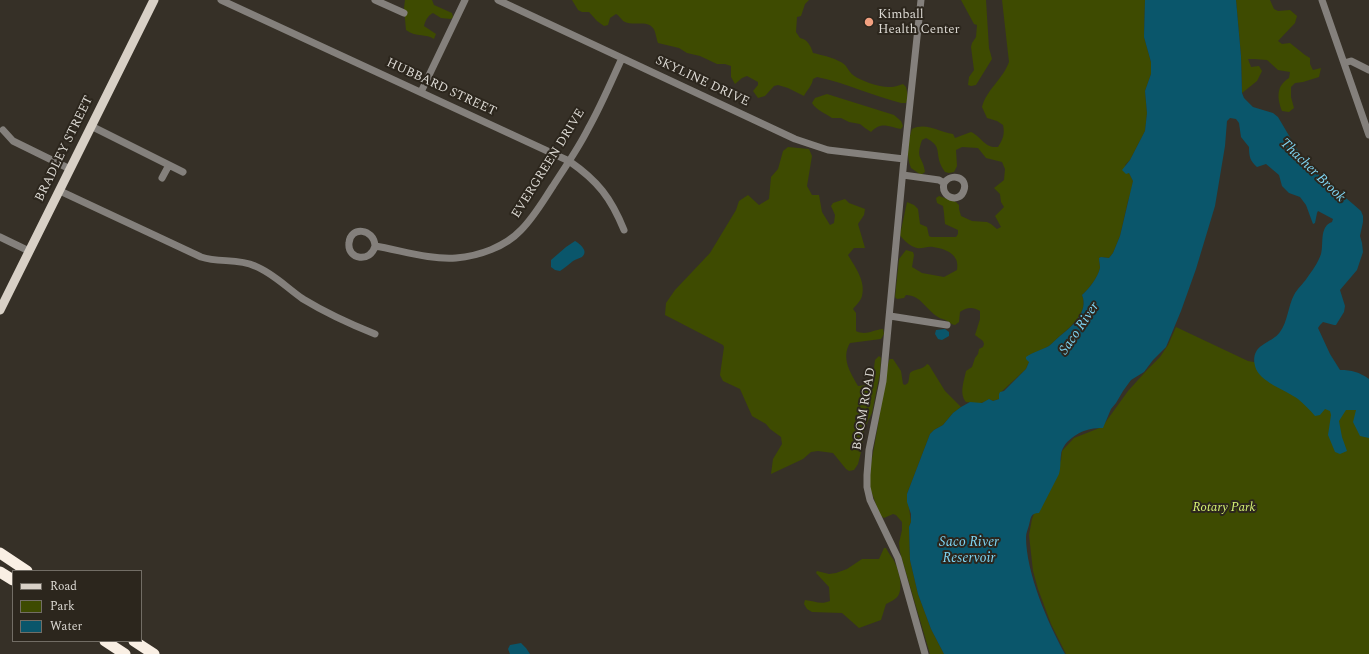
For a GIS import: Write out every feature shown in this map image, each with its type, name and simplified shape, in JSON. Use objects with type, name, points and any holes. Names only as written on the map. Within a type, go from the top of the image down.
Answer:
[{"type":"highway","points":[[0,553],[26,570]]},
{"type":"highway","points":[[0,572],[12,579]]},
{"type":"highway","points":[[107,642],[125,654]]},
{"type":"highway","points":[[136,642],[154,654]]},
{"type":"main road","name":"BRADLEY STREET","points":[[0,310],[154,0]]},
{"type":"street","name":"HUBBARD STREET","points":[[221,0],[569,161],[598,184],[613,204],[624,230]]},
{"type":"street","points":[[375,0],[404,13]]},
{"type":"street","points":[[421,92],[465,0]]},
{"type":"street","name":"SKYLINE DRIVE","points":[[498,0],[795,139],[811,145],[846,153],[904,159]]},
{"type":"street","name":"BOOM ROAD","points":[[921,0],[883,381],[868,461],[867,487],[872,504],[892,544],[900,565],[925,654]]},
{"type":"street","points":[[1322,0],[1369,135]]},
{"type":"street","name":"EVERGREEN DRIVE","points":[[375,246],[448,258],[468,256],[492,249],[514,236],[535,214],[589,129],[622,58]]},
{"type":"street","points":[[1344,63],[1351,62],[1369,70]]},
{"type":"street","points":[[91,126],[183,172]]},
{"type":"street","points":[[3,130],[13,141],[70,169]]},
{"type":"street","points":[[162,178],[169,165]]},
{"type":"street","points":[[903,175],[934,179],[944,183]]},
{"type":"street","points":[[60,191],[201,257],[214,260],[240,261],[255,266],[270,274],[301,298],[318,308],[374,334]]},
{"type":"street","points":[[0,237],[29,251]]},
{"type":"street","points":[[890,316],[947,325]]},
{"type":"green space","points":[[405,0],[432,0],[434,5],[452,13],[453,17],[451,19],[441,18],[433,13],[428,17],[424,26],[436,34],[434,39],[428,36],[414,34],[406,30],[404,8]]},
{"type":"green space","points":[[572,0],[809,0],[805,4],[801,16],[797,17],[796,32],[800,38],[808,43],[813,53],[839,61],[845,65],[850,73],[871,84],[894,87],[903,84],[906,87],[908,97],[906,103],[901,103],[817,77],[813,79],[811,86],[804,96],[778,85],[774,86],[765,96],[758,98],[753,91],[758,85],[758,82],[747,76],[735,84],[731,77],[731,66],[717,64],[700,56],[687,53],[679,48],[658,43],[653,28],[647,24],[632,24],[625,22],[616,14],[610,18],[608,25],[604,26],[589,12],[582,12],[578,10]]},
{"type":"green space","points":[[961,0],[986,0],[989,48],[992,59],[976,85],[971,86],[968,85],[969,77],[974,70],[971,47],[976,37],[977,25],[974,24]]},
{"type":"green space","points":[[1002,0],[1145,0],[1144,37],[1151,62],[1151,74],[1145,91],[1147,113],[1145,131],[1130,160],[1125,165],[1133,181],[1120,236],[1113,253],[1109,258],[1099,258],[1100,268],[1098,275],[1082,295],[1084,301],[1083,307],[1074,323],[1049,346],[1029,355],[1029,362],[1026,369],[999,394],[999,399],[993,401],[989,399],[981,403],[975,403],[966,402],[962,391],[966,371],[972,367],[979,349],[983,347],[984,344],[983,341],[975,335],[980,319],[980,311],[970,308],[963,310],[960,312],[959,322],[954,325],[939,318],[916,297],[906,295],[904,298],[897,299],[895,297],[899,259],[906,250],[913,252],[912,267],[922,273],[944,277],[957,270],[956,260],[948,251],[933,247],[915,247],[907,243],[901,237],[900,235],[907,202],[914,205],[918,209],[920,224],[927,227],[929,236],[931,237],[956,237],[958,234],[958,230],[945,224],[943,206],[937,203],[936,198],[939,196],[956,202],[959,205],[961,216],[972,221],[987,222],[997,229],[1001,227],[995,216],[1004,207],[1001,202],[1000,194],[994,188],[1004,180],[1005,169],[1002,162],[986,158],[978,148],[962,147],[956,150],[957,166],[954,172],[945,172],[941,166],[936,146],[926,138],[922,140],[919,151],[925,172],[921,175],[911,168],[908,154],[909,138],[912,129],[917,127],[927,127],[953,134],[955,138],[971,132],[986,144],[993,147],[998,147],[1003,136],[1003,125],[997,121],[987,118],[982,107],[987,95],[1003,74],[1009,62]]},
{"type":"green space","points":[[1236,0],[1270,0],[1274,9],[1278,11],[1290,10],[1297,16],[1295,23],[1278,41],[1282,44],[1290,43],[1310,58],[1310,64],[1313,70],[1321,68],[1319,77],[1295,83],[1291,87],[1291,97],[1294,108],[1289,112],[1282,111],[1279,101],[1279,93],[1282,85],[1289,78],[1290,72],[1278,70],[1267,60],[1248,59],[1251,67],[1259,66],[1262,71],[1257,81],[1242,93],[1241,56]]},
{"type":"green space","points":[[827,94],[894,115],[901,121],[903,126],[901,129],[882,126],[871,132],[860,124],[849,122],[841,118],[832,118],[818,110],[812,103],[815,98]]},
{"type":"green space","points":[[788,147],[809,149],[812,156],[807,186],[812,195],[819,195],[822,212],[830,225],[834,223],[835,215],[831,206],[833,203],[845,199],[849,203],[865,209],[864,215],[858,224],[865,248],[854,248],[848,255],[857,269],[863,290],[859,302],[853,309],[856,313],[856,331],[866,333],[883,329],[884,334],[881,339],[850,343],[847,349],[846,360],[858,386],[868,385],[873,376],[875,360],[879,356],[881,358],[880,373],[872,413],[864,429],[858,464],[854,470],[849,471],[833,453],[818,451],[811,452],[803,459],[771,474],[773,459],[782,444],[781,437],[766,424],[752,416],[740,389],[723,381],[720,375],[723,345],[665,315],[666,303],[675,290],[710,253],[736,210],[739,201],[748,195],[759,205],[769,199],[771,177],[778,169],[783,151]]},
{"type":"green space","name":"Rotary Park","points":[[1176,327],[1248,361],[1304,371],[1369,408],[1369,654],[1066,654],[1051,624],[1033,571],[1029,535],[1032,519],[1037,505],[1061,460],[1062,451],[1074,438],[1102,427],[1128,391],[1160,357],[1168,345]]},
{"type":"green space","points":[[890,359],[893,359],[901,371],[903,384],[905,385],[908,383],[911,372],[927,364],[929,365],[945,391],[961,407],[953,413],[943,425],[930,434],[907,494],[911,522],[909,527],[910,560],[918,594],[931,629],[944,654],[930,654],[900,552],[899,543],[902,522],[896,515],[893,514],[884,518],[880,515],[870,488],[871,464]]},
{"type":"green space","points":[[884,548],[886,548],[895,562],[899,576],[900,590],[898,596],[886,604],[881,620],[859,628],[842,613],[812,612],[807,609],[804,604],[805,600],[821,603],[830,601],[829,587],[816,573],[817,571],[829,574],[836,573],[847,569],[862,559],[879,559]]},
{"type":"water","name":"Saco River Reservoir","points":[[1145,0],[1236,0],[1241,56],[1242,93],[1244,98],[1253,107],[1273,113],[1278,117],[1301,156],[1313,170],[1361,211],[1363,222],[1360,236],[1363,252],[1357,270],[1340,290],[1345,306],[1344,312],[1336,325],[1323,322],[1318,328],[1330,354],[1340,370],[1355,372],[1369,379],[1369,438],[1360,436],[1353,422],[1356,410],[1346,410],[1339,421],[1342,437],[1347,451],[1340,454],[1335,452],[1328,435],[1331,415],[1330,411],[1325,409],[1320,415],[1315,416],[1298,399],[1262,377],[1255,366],[1254,358],[1259,348],[1276,336],[1283,328],[1294,295],[1311,273],[1318,261],[1322,250],[1325,228],[1332,222],[1333,219],[1318,211],[1315,223],[1313,224],[1306,205],[1300,197],[1289,193],[1282,186],[1279,175],[1266,164],[1257,167],[1253,163],[1250,156],[1249,147],[1241,137],[1239,123],[1236,119],[1230,118],[1227,121],[1225,146],[1215,206],[1196,269],[1166,347],[1144,372],[1131,380],[1111,409],[1103,428],[1081,432],[1064,446],[1061,455],[1059,474],[1039,513],[1032,515],[1031,518],[1026,537],[1027,551],[1034,582],[1045,613],[1065,654],[944,654],[931,629],[918,594],[910,560],[909,527],[911,522],[911,514],[907,502],[907,494],[930,434],[943,425],[953,413],[970,402],[982,403],[989,399],[993,401],[999,399],[1000,392],[1004,391],[1026,369],[1029,362],[1026,357],[1049,346],[1078,318],[1083,307],[1084,301],[1082,295],[1093,283],[1099,271],[1099,258],[1109,258],[1113,253],[1120,236],[1133,181],[1129,173],[1126,174],[1122,170],[1130,160],[1145,131],[1147,113],[1145,91],[1151,74],[1151,62],[1144,37]]},
{"type":"water","points":[[575,241],[584,250],[584,255],[560,271],[551,267],[551,260]]},
{"type":"water","points":[[945,329],[949,332],[949,336],[942,340],[938,339],[935,334],[936,330]]},
{"type":"water","points":[[521,643],[530,654],[510,654],[508,649],[510,645]]},
{"type":"place","name":"Kimball Health Center","points":[[869,22]]},
{"type":"water label","name":"Thacher Brook","points":[[1312,171]]},
{"type":"water label","name":"Saco River","points":[[1080,329]]}]
